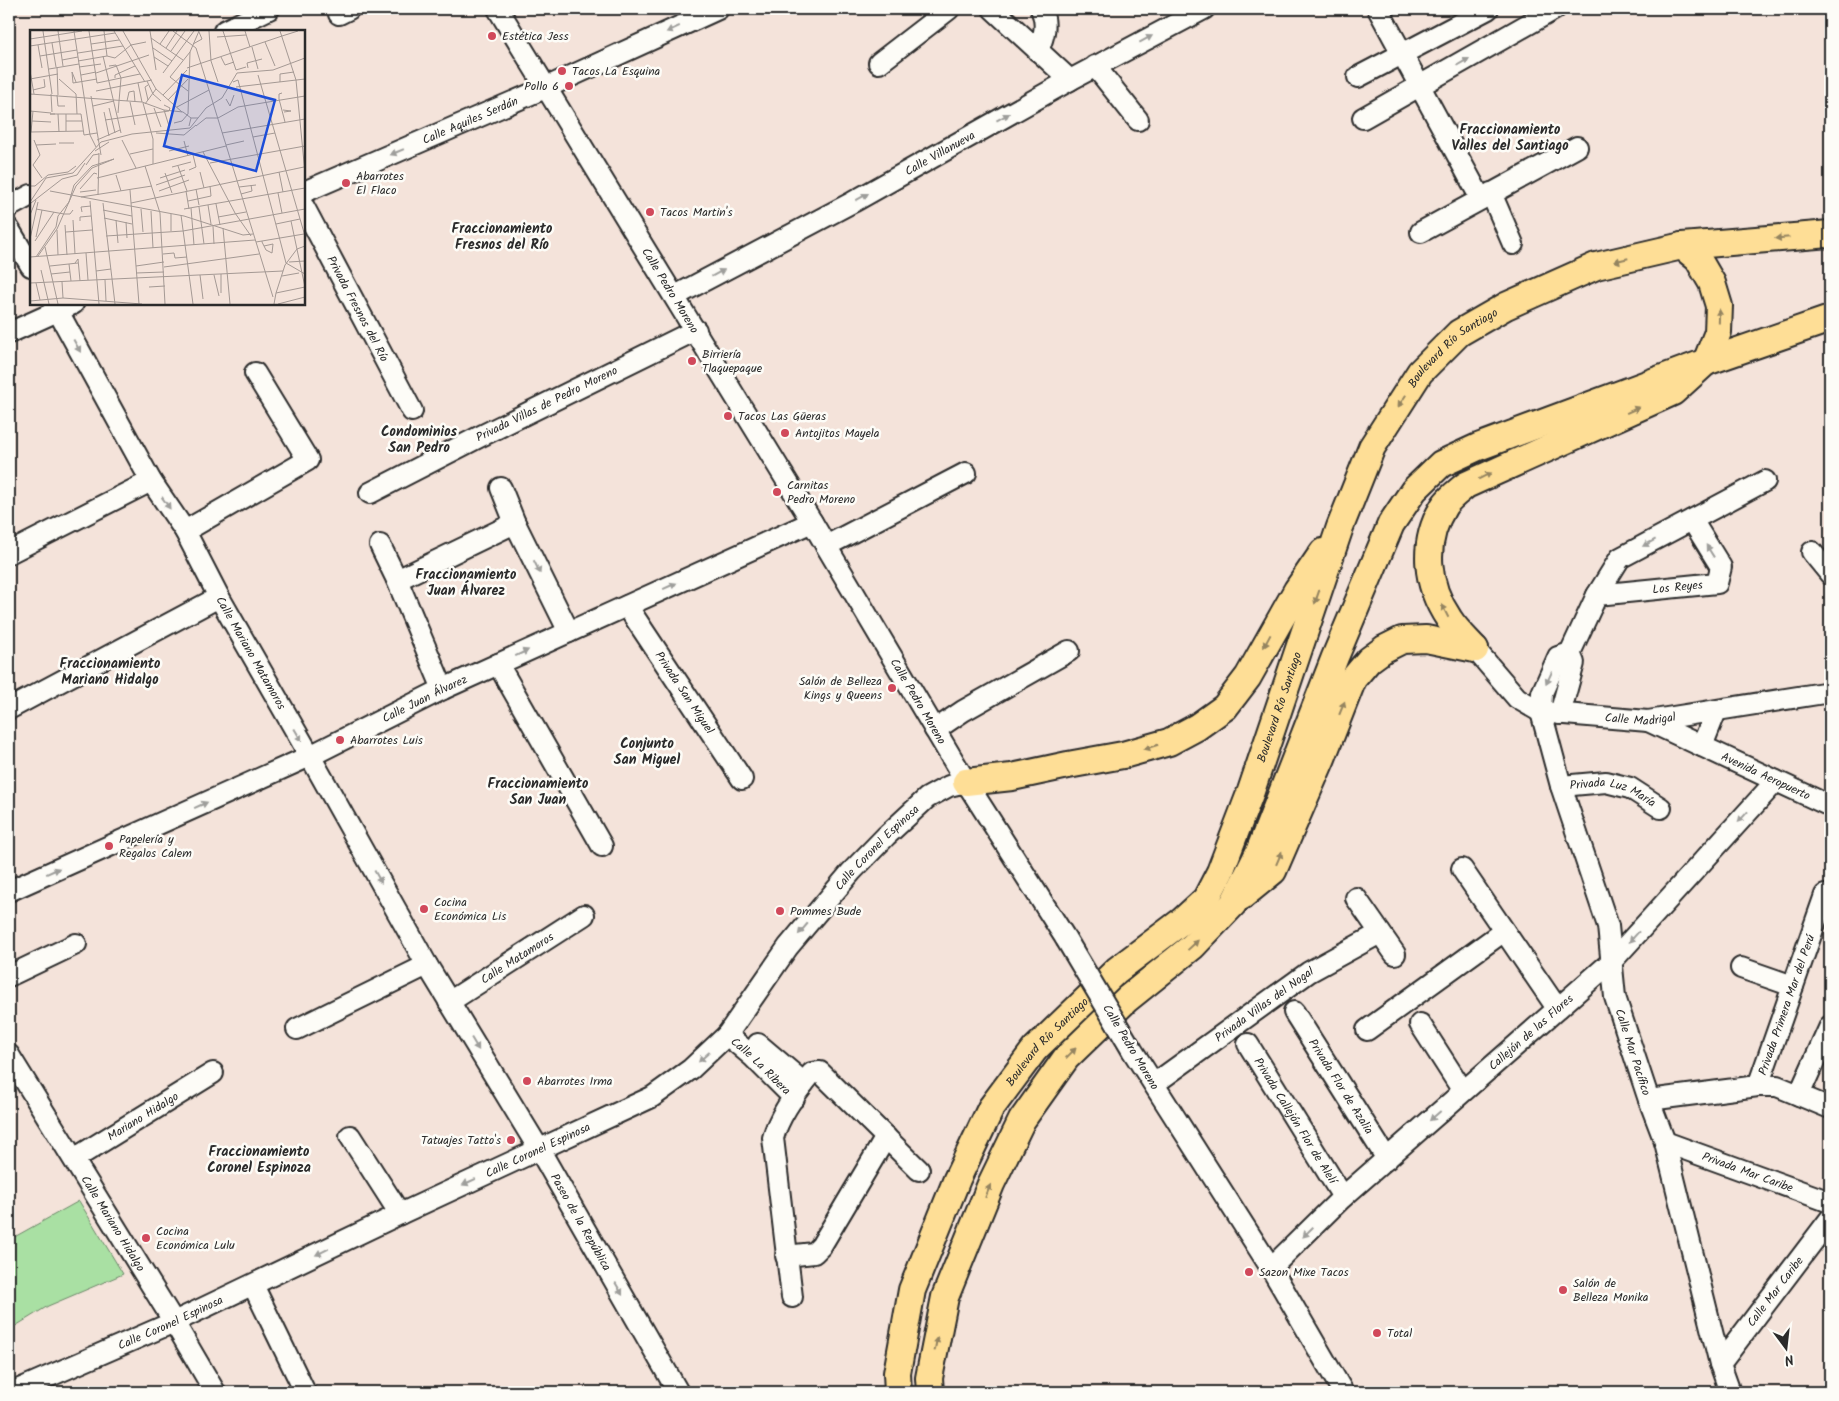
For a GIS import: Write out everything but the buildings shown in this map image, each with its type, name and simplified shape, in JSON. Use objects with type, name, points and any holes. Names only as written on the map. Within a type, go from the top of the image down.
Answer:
[{"type":"main road","name":"Boulevard Río Santiago","points":[[898,1392],[897,1374],[912,1290],[957,1178],[990,1108],[1035,1049],[1117,970],[1182,921],[1206,899],[1220,872],[1251,792],[1340,527],[1372,447],[1420,372],[1459,333],[1506,306],[1596,266],[1682,246],[1830,234]]},
{"type":"main road","points":[[1474,649],[1449,619],[1434,591],[1428,564],[1429,544],[1433,529],[1445,505],[1466,485],[1672,392],[1706,362],[1718,332],[1719,306],[1712,283],[1698,259],[1682,246]]},
{"type":"main road","name":"Boulevard Río Santiago","points":[[930,1392],[929,1378],[945,1296],[991,1184],[1022,1120],[1066,1058],[1127,999],[1193,946],[1233,904],[1259,852],[1332,666],[1391,524],[1414,490],[1441,464],[1478,447],[1706,362],[1830,319]]},
{"type":"main road","points":[[966,782],[1012,777],[1123,756],[1169,742],[1198,727],[1224,707],[1248,677],[1297,590],[1340,527]]},
{"type":"main road","points":[[1233,904],[1273,871],[1322,758],[1353,679],[1369,660],[1384,649],[1402,640],[1426,639],[1474,649]]},
{"type":"street","points":[[226,30],[269,9]]},
{"type":"street","name":"Calle Pedro Moreno","points":[[498,9],[696,330],[966,782],[1066,939],[1132,1050],[1271,1268],[1343,1392]]},
{"type":"street","name":"Calle Aquiles Serdán","points":[[305,192],[545,88],[718,9]]},
{"type":"street","points":[[879,63],[949,9]]},
{"type":"street","points":[[993,9],[1070,80]]},
{"type":"street","points":[[1038,51],[1045,34],[1044,16],[1040,9]]},
{"type":"street","name":"Calle Villanueva","points":[[675,296],[853,202],[1095,66],[1204,9]]},
{"type":"street","points":[[1378,9],[1420,86],[1513,244]]},
{"type":"street","points":[[1358,77],[1402,52],[1488,9]]},
{"type":"street","points":[[1363,118],[1555,9]]},
{"type":"street","points":[[1095,66],[1138,120]]},
{"type":"street","points":[[1420,232],[1577,146]]},
{"type":"street","points":[[9,207],[30,196]]},
{"type":"street","name":"Privada Fresnos del Río","points":[[305,209],[412,411]]},
{"type":"street","points":[[9,229],[30,264]]},
{"type":"street","points":[[9,333],[62,306]]},
{"type":"street","name":"Calle Mariano Matamoros","points":[[62,306],[151,482],[185,532],[219,597],[427,965],[450,1002]]},
{"type":"street","name":"Privada Villas de Pedro Moreno","points":[[370,493],[696,330]]},
{"type":"street","points":[[185,532],[308,460],[255,373]]},
{"type":"street","points":[[826,546],[966,473]]},
{"type":"street","points":[[1550,713],[1574,663],[1570,653],[1597,595],[1620,558],[1765,481]]},
{"type":"street","points":[[9,553],[151,482]]},
{"type":"street","points":[[501,488],[569,632]]},
{"type":"street","name":"Los Reyes","points":[[1597,595],[1717,583],[1721,567],[1692,520]]},
{"type":"street","name":"Calle Juan Álvarez","points":[[9,891],[310,756],[498,664],[812,522]]},
{"type":"street","points":[[397,580],[516,523]]},
{"type":"street","points":[[380,546],[397,580],[443,690]]},
{"type":"street","points":[[1812,552],[1830,574]]},
{"type":"street","points":[[9,709],[219,597]]},
{"type":"street","name":"Privada San Miguel","points":[[627,606],[742,779]]},
{"type":"street","name":"Calle Madrigal","points":[[1474,649],[1517,698],[1550,713],[1648,721],[1830,692]]},
{"type":"street","points":[[935,730],[963,711],[1069,651]]},
{"type":"street","points":[[498,664],[602,846]]},
{"type":"street","points":[[1702,746],[1716,711]]},
{"type":"street","name":"Calle Mar Pacífico","points":[[1550,713],[1561,786],[1608,926],[1616,997],[1649,1100],[1665,1142],[1720,1364],[1730,1392]]},
{"type":"street","name":"Avenida Aeropuerto","points":[[1648,721],[1830,806]]},
{"type":"street","name":"Callejón de las Flores","points":[[1271,1268],[1343,1198],[1557,1008],[1612,962],[1776,781]]},
{"type":"street","name":"Calle Coronel Espinosa","points":[[14,1392],[174,1322],[652,1097],[691,1069],[732,1029],[788,947],[851,872],[886,836],[927,798],[949,786],[966,782]]},
{"type":"street","name":"Privada Luz María","points":[[1561,786],[1606,782],[1630,788],[1661,808]]},
{"type":"street","points":[[1462,869],[1557,1008]]},
{"type":"street","name":"Privada Primera Mar del Perú","points":[[1758,1086],[1825,894]]},
{"type":"street","points":[[1356,898],[1395,954]]},
{"type":"street","name":"Calle Matamoros","points":[[450,1002],[584,915]]},
{"type":"street","points":[[1367,1030],[1504,930]]},
{"type":"street","name":"Privada Villas del Nogal","points":[[1154,1084],[1309,972],[1380,933]]},
{"type":"street","points":[[9,976],[76,944]]},
{"type":"street","points":[[297,1029],[427,965]]},
{"type":"street","points":[[1741,968],[1793,986]]},
{"type":"street","name":"Paseo de la República","points":[[450,1002],[539,1150],[678,1392]]},
{"type":"street","name":"Privada Flor de Azalia","points":[[1294,1012],[1387,1159]]},
{"type":"street","points":[[1420,1024],[1463,1091]]},
{"type":"street","points":[[1799,1096],[1830,1026]]},
{"type":"street","name":"Calle La Ribera","points":[[732,1029],[799,1091]]},
{"type":"street","name":"Privada Callejón Flor de Alelí","points":[[1248,1044],[1343,1198]]},
{"type":"street","name":"Calle Mariano Hidalgo","points":[[9,1055],[174,1322],[215,1392]]},
{"type":"street","points":[[792,1297],[773,1138],[776,1126],[812,1073],[820,1072],[919,1170]]},
{"type":"street","name":"Mariano Hidalgo","points":[[74,1159],[214,1073]]},
{"type":"street","points":[[1649,1100],[1758,1086],[1778,1086],[1830,1108]]},
{"type":"street","points":[[350,1136],[400,1214]]},
{"type":"street","points":[[786,1256],[814,1253],[821,1246],[886,1138]]},
{"type":"street","name":"Privada Mar Caribe","points":[[1665,1142],[1830,1202]]},
{"type":"street","name":"Calle Mar Caribe","points":[[1720,1364],[1830,1219]]},
{"type":"street","points":[[253,1285],[305,1392]]},
{"type":"green space","points":[[79,1201],[123,1274],[48,1306],[9,1330],[9,1240]]},
{"type":"place","name":"Estética Jess","points":[[492,36]]},
{"type":"place","name":"Tacos La Esquina","points":[[562,71]]},
{"type":"place","name":"Pollo 6","points":[[569,86]]},
{"type":"place","name":"Abarrotes El Flaco","points":[[346,183]]},
{"type":"place","name":"Tacos Martin's","points":[[650,212]]},
{"type":"place","name":"Birriería Tlaquepaque","points":[[692,361]]},
{"type":"place","name":"Tacos Las Güeras","points":[[728,416]]},
{"type":"place","name":"Antojitos Mayela","points":[[785,433]]},
{"type":"place","name":"Carnitas Pedro Moreno","points":[[777,492]]},
{"type":"place","name":"Salón de Belleza Kings y Queens","points":[[892,688]]},
{"type":"place","name":"Abarrotes Luis","points":[[340,740]]},
{"type":"place","name":"Papelería y Regalos Calem","points":[[109,846]]},
{"type":"place","name":"Cocina Económica Lis","points":[[424,909]]},
{"type":"place","name":"Pommes Bude","points":[[780,911]]},
{"type":"place","name":"Abarrotes Irma","points":[[527,1081]]},
{"type":"place","name":"Tatuajes Tatto's","points":[[511,1140]]},
{"type":"place","name":"Cocina Económica Lulu","points":[[146,1238]]},
{"type":"place","name":"Sazon Mixe Tacos","points":[[1249,1272]]},
{"type":"place","name":"Salón de Belleza Monika","points":[[1563,1290]]},
{"type":"place","name":"Total","points":[[1377,1333]]},
{"type":"district","name":"Fraccionamiento Valles del Santiago","points":[[1510,138]]},
{"type":"district","name":"Fraccionamiento Fresnos del Río","points":[[502,236]]},
{"type":"district","name":"Condominios San Pedro","points":[[419,440]]},
{"type":"district","name":"Fraccionamiento Juan Álvarez","points":[[466,582]]},
{"type":"district","name":"Fraccionamiento Mariano Hidalgo","points":[[110,672]]},
{"type":"district","name":"Conjunto San Miguel","points":[[647,752]]},
{"type":"district","name":"Fraccionamiento San Juan","points":[[538,792]]},
{"type":"district","name":"Fraccionamiento Coronel Espinoza","points":[[259,1160]]}]
